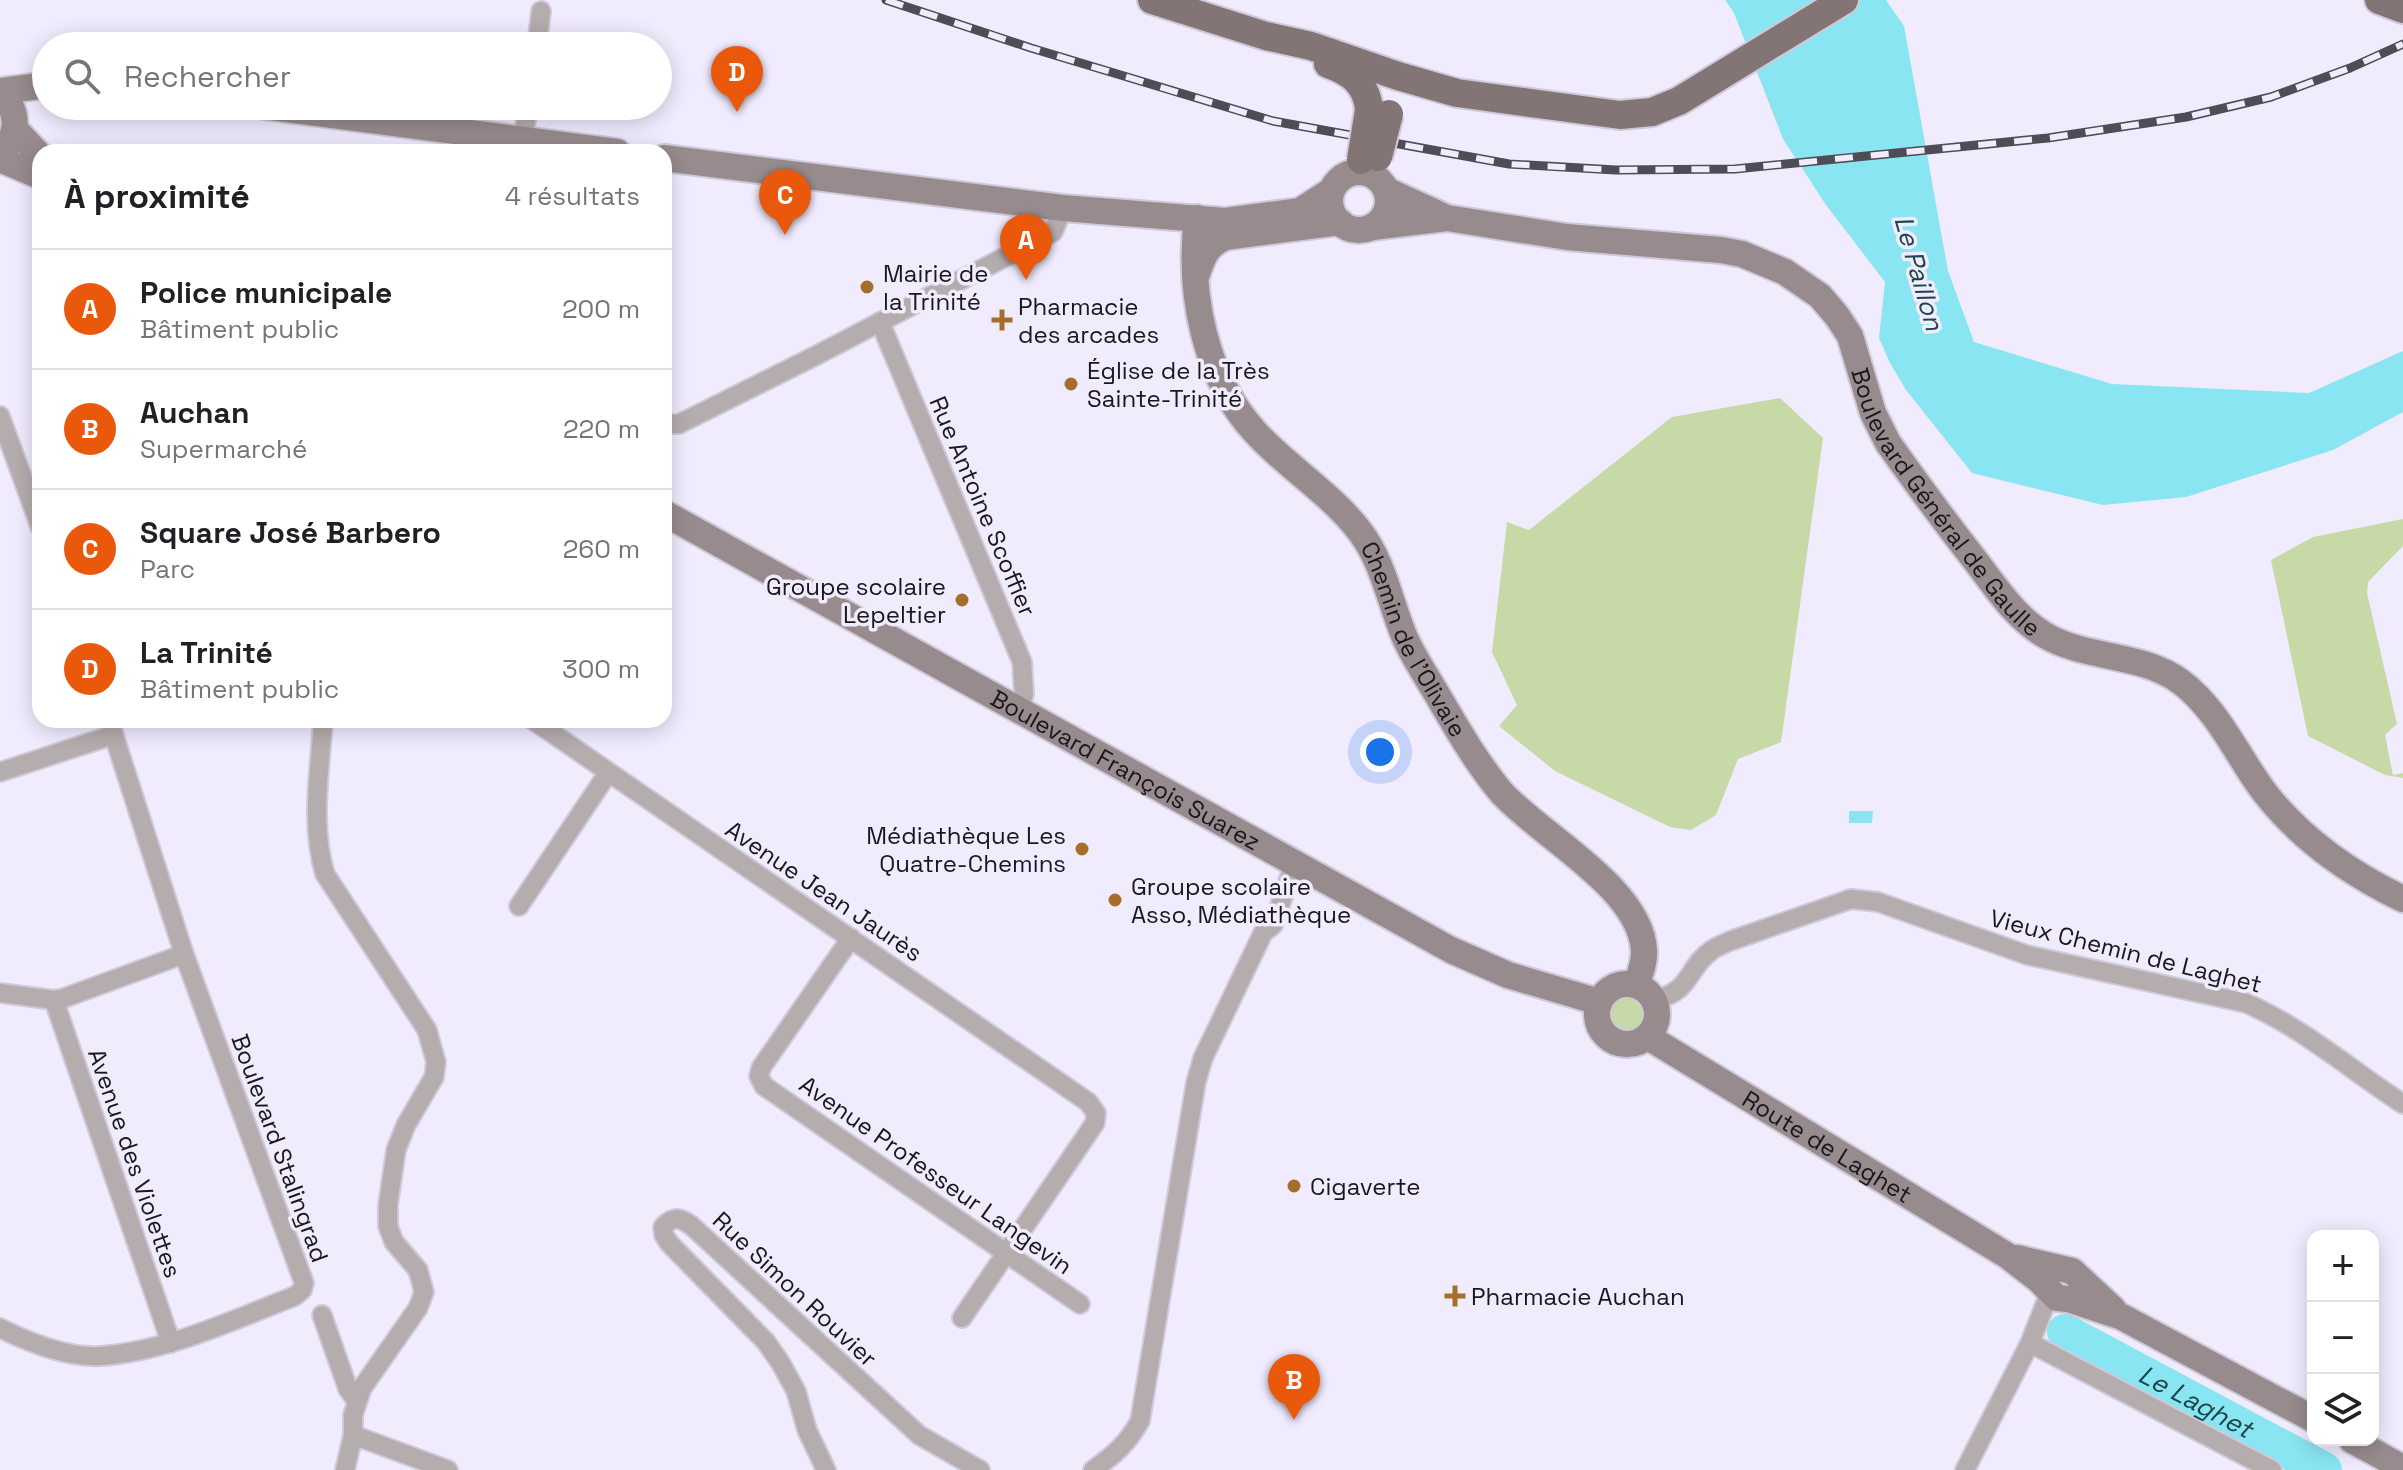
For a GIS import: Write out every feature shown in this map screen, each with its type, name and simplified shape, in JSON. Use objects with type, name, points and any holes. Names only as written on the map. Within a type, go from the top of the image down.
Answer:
[{"type":"main road","points":[[1152,0],[1457,93],[1599,114],[1634,115],[1668,106],[1844,0]]},
{"type":"main road","points":[[1266,36],[1304,56],[1352,75],[1364,90],[1379,112],[1372,172]]},
{"type":"main road","points":[[1379,112],[1409,96],[1457,93]]},
{"type":"street","points":[[539,32],[541,11]]},
{"type":"street","points":[[0,91],[32,87]]},
{"type":"street","points":[[0,91],[11,105],[16,121],[13,138],[0,153]]},
{"type":"street","points":[[370,120],[554,144]]},
{"type":"street","points":[[523,140],[526,120]]},
{"type":"street","points":[[15,129],[32,147]]},
{"type":"street","points":[[0,159],[32,173]]},
{"type":"street","points":[[672,159],[1063,208],[1225,221],[1300,211],[1331,191],[1342,177],[1372,172],[1388,207],[1385,215],[1372,227],[1355,230],[1340,222],[1331,208],[1331,191]]},
{"type":"street","name":"Boulevard Général de Gaulle","points":[[1372,172],[1447,218]]},
{"type":"street","points":[[672,424],[679,424],[1053,232],[1063,208]]},
{"type":"street","name":"Chemin de l'Olivaie","points":[[1197,218],[1193,251],[1195,280],[1208,350],[1226,393],[1257,434],[1361,533],[1377,559],[1407,643],[1458,731],[1498,789],[1516,809],[1596,872],[1617,895],[1632,919],[1644,950],[1645,992]]},
{"type":"street","name":"Boulevard Général de Gaulle","points":[[1372,227],[1447,218],[1567,237],[1721,250],[1763,261],[1802,283],[1820,296],[1850,336],[1873,413],[1888,443],[2017,612],[2051,639],[2143,664],[2181,682],[2207,707],[2265,793],[2322,850],[2371,884],[2403,899]]},
{"type":"street","points":[[1195,280],[1203,256],[1212,243],[1225,237],[1340,222]]},
{"type":"street","name":"Rue Antoine Scoffier","points":[[880,322],[1022,662],[1024,694],[1019,711]]},
{"type":"street","points":[[0,416],[32,504]]},
{"type":"street","name":"Boulevard François Suarez","points":[[672,517],[1417,932],[1481,965],[1599,1002]]},
{"type":"street","points":[[0,772],[111,728]]},
{"type":"street","name":"Boulevard Stalingrad","points":[[0,1328],[58,1349],[99,1356],[171,1343],[295,1296],[304,1283],[184,954],[111,728]]},
{"type":"street","points":[[322,728],[316,819],[319,855],[325,874],[427,1030],[436,1062],[434,1077],[406,1125],[396,1150],[388,1205],[388,1226],[394,1242],[418,1270],[424,1292],[418,1308],[362,1388],[345,1470]]},
{"type":"street","name":"Avenue Jean Jaurès","points":[[544,728],[1088,1102],[1096,1113],[1095,1123],[1008,1253]]},
{"type":"street","points":[[519,906],[608,773]]},
{"type":"street","points":[[1093,1470],[1121,1449],[1140,1421],[1196,1082],[1211,1062],[1263,933],[1273,925],[1295,862]]},
{"type":"street","name":"Vieux Chemin de Laghet","points":[[1645,992],[1670,996],[1681,988],[1704,957],[1730,941],[1851,899],[1878,902],[2027,955],[2246,1003],[2266,1011],[2403,1104]]},
{"type":"street","name":"Avenue Professeur Langevin","points":[[851,938],[761,1068],[759,1076],[764,1086],[1080,1304]]},
{"type":"street","points":[[0,993],[54,1000],[184,954]]},
{"type":"street","points":[[1627,984],[1645,992],[1657,1019],[1648,1037],[1629,1045],[1610,1039],[1602,1032],[1598,1022],[1599,1002],[1610,989],[1627,984]]},
{"type":"street","name":"Avenue des Violettes","points":[[54,1000],[171,1343]]},
{"type":"street","name":"Route de Laghet","points":[[1648,1037],[2008,1256],[2307,1416]]},
{"type":"street","name":"Rue Simon Rouvier","points":[[826,1470],[807,1430],[796,1391],[780,1362],[766,1342],[669,1243],[663,1227],[673,1218],[681,1218],[692,1226],[919,1435],[980,1470]]},
{"type":"street","points":[[962,1318],[1008,1253]]},
{"type":"street","points":[[1965,1470],[2062,1287]]},
{"type":"street","points":[[322,1315],[348,1389],[357,1401]]},
{"type":"street","points":[[2030,1343],[2272,1470]]},
{"type":"street","points":[[353,1435],[448,1470]]},
{"type":"street","points":[[2363,1446],[2403,1468]]},
{"type":"green space","points":[[1780,398],[1823,438],[1781,742],[1738,759],[1716,815],[1691,830],[1670,827],[1555,771],[1499,726],[1517,705],[1492,652],[1507,522],[1529,530],[1672,417]]},
{"type":"green space","points":[[2403,519],[2403,546],[2368,582],[2367,593],[2397,724],[2385,735],[2393,775],[2403,773],[2403,778],[2385,775],[2308,736],[2271,560],[2313,537]]},
{"type":"green space","points":[[1627,994],[1641,1000],[1647,1014],[1641,1028],[1627,1034],[1613,1028],[1607,1014],[1613,1000]]},
{"type":"water","name":"Le Paillon","points":[[1725,0],[1886,0],[1904,26],[1948,271],[1974,342],[2112,384],[2309,393],[2403,351],[2403,412],[2333,450],[2186,497],[2103,505],[1972,473],[1906,390],[1890,363],[1879,338],[1885,282],[1826,205],[1783,139],[1734,13]]},
{"type":"water","points":[[1849,811],[1873,811],[1872,823],[1849,823]]},
{"type":"waterway","name":"Le Laghet","points":[[2065,1332],[2324,1470]]},
{"type":"railway","points":[[886,0],[1031,48],[1273,121],[1509,164],[1616,170],[1735,169],[2048,138],[2186,117],[2271,97],[2350,68],[2403,44]]},
{"type":"place","name":"La Trinité","points":[[737,112]]},
{"type":"place","name":"Square José Barbero","points":[[785,235]]},
{"type":"place","name":"Police municipale","points":[[1026,280]]},
{"type":"place","name":"Mairie de la Trinité","points":[[867,287]]},
{"type":"place","name":"Pharmacie des arcades","points":[[1002,320]]},
{"type":"place","name":"Église de la Très Sainte-Trinité","points":[[1071,384]]},
{"type":"place","name":"Groupe scolaire Lepeltier","points":[[962,600]]},
{"type":"place","name":"Médiathèque Les Quatre-Chemins","points":[[1082,849]]},
{"type":"place","name":"Groupe scolaire Asso, Médiathèque","points":[[1115,900]]},
{"type":"place","name":"Cigaverte","points":[[1294,1186]]},
{"type":"place","name":"Pharmacie Auchan","points":[[1455,1296]]},
{"type":"place","name":"Auchan","points":[[1294,1420]]}]
